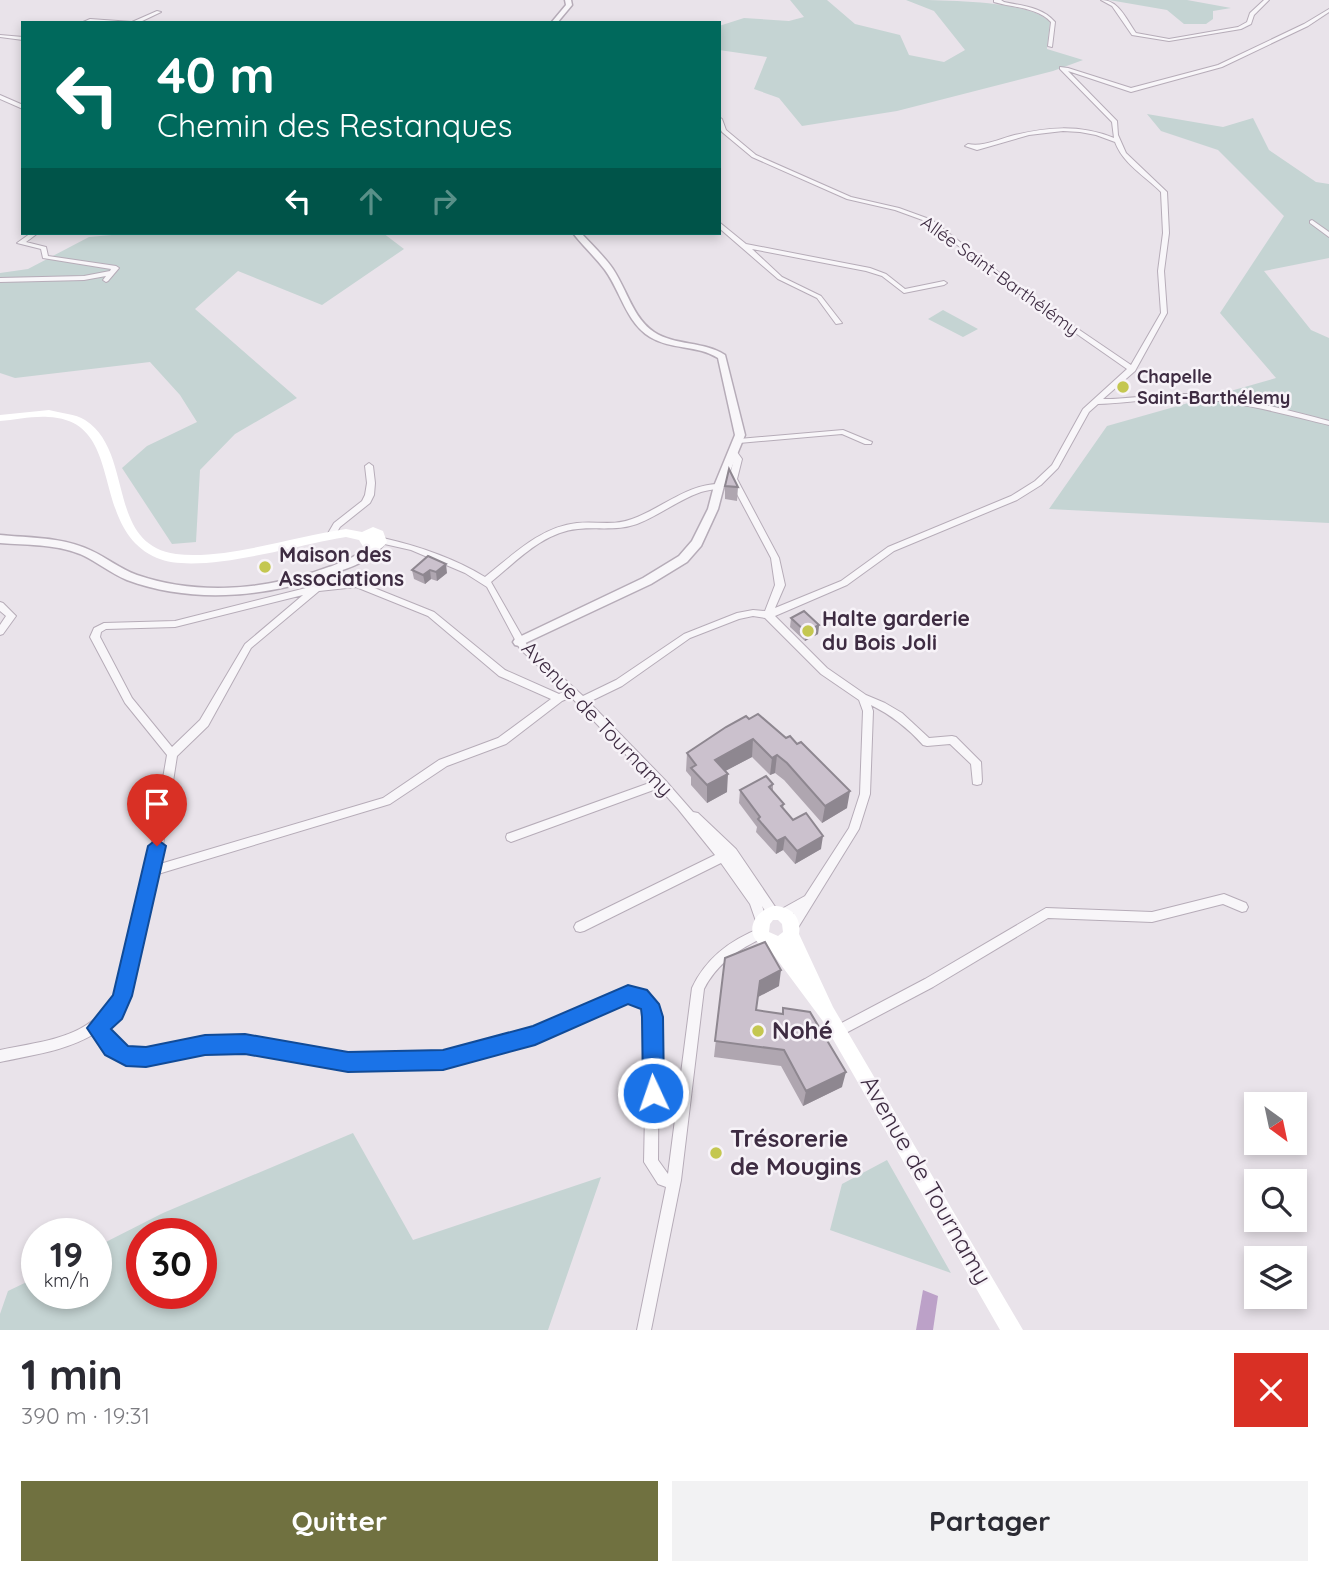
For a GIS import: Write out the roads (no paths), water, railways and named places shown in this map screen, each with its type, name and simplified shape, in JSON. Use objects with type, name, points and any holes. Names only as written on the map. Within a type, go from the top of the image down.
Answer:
[{"type":"main road","points":[[0,418],[61,415],[87,424],[103,443],[127,527],[143,544],[162,555],[209,556],[355,533],[373,542]]},
{"type":"main road","name":"Avenue de Tournamy","points":[[776,926],[1012,1330]]},
{"type":"street","points":[[556,21],[569,5],[568,0]]},
{"type":"street","points":[[996,0],[1050,17],[1054,22],[1050,46]]},
{"type":"street","points":[[1103,0],[1114,5],[1134,34],[1163,40],[1239,28],[1249,23],[1252,15],[1268,0]]},
{"type":"street","points":[[582,701],[619,682],[687,636],[737,616],[753,613],[768,615],[844,583],[891,549],[1026,491],[1055,466],[1086,411],[1132,369],[1164,313],[1161,271],[1167,212],[1164,192],[1121,153],[1114,140],[1115,122],[1062,68],[1131,90],[1220,66],[1329,10]]},
{"type":"street","points":[[137,21],[159,12]]},
{"type":"street","points":[[1,37],[21,39]]},
{"type":"street","points":[[0,97],[21,106]]},
{"type":"street","name":"Allée Saint-Barthélémy","points":[[721,123],[724,131],[754,156],[849,198],[897,209],[930,221],[1023,294],[1132,369]]},
{"type":"street","points":[[968,146],[977,148],[1060,127],[1092,131],[1114,140]]},
{"type":"street","points":[[1312,222],[1329,235]]},
{"type":"street","points":[[721,226],[780,278],[819,296],[838,323]]},
{"type":"street","points":[[0,280],[108,276],[116,268],[46,257],[44,248],[20,243],[32,235]]},
{"type":"street","points":[[519,642],[647,581],[683,559],[706,527],[719,485],[739,441],[736,405],[722,357],[713,351],[670,343],[644,329],[633,316],[609,271],[579,235]]},
{"type":"street","points":[[744,246],[868,269],[884,275],[905,292],[944,283]]},
{"type":"street","points":[[1095,402],[1202,397],[1329,423]]},
{"type":"street","points":[[739,441],[843,432],[868,442]]},
{"type":"street","points":[[734,453],[738,458],[733,479],[775,558],[780,585],[768,615]]},
{"type":"street","points":[[331,535],[336,526],[364,506],[373,488],[369,466]]},
{"type":"street","points":[[0,540],[71,547],[90,553],[135,578],[201,591],[233,591],[282,584],[321,574],[353,560],[373,542],[413,548],[486,582],[531,544],[562,529],[576,526],[612,528],[635,522],[704,487],[719,485]]},
{"type":"street","name":"Avenue de Tournamy","points":[[486,582],[519,642],[533,659],[582,701],[728,855],[755,902],[776,926]]},
{"type":"street","points":[[172,754],[128,700],[95,637],[96,630],[104,626],[175,624],[318,588],[357,584],[408,602],[431,614],[502,673],[559,698]]},
{"type":"street","points":[[0,1056],[78,1038],[97,1028],[115,1012],[122,996],[153,871],[172,754],[204,723],[248,646],[318,588]]},
{"type":"street","points":[[0,606],[11,615],[0,632]]},
{"type":"street","points":[[768,615],[824,671],[863,698],[885,706],[908,721],[927,742],[952,740],[976,762],[977,781]]},
{"type":"street","points":[[153,871],[386,800],[443,763],[502,741],[559,698],[572,692]]},
{"type":"street","points":[[644,1330],[673,1182],[698,988],[706,970],[718,958],[776,926],[813,898],[854,829],[865,793],[867,711],[863,698]]},
{"type":"street","points":[[511,836],[661,783]]},
{"type":"street","points":[[580,927],[728,855]]},
{"type":"street","points":[[833,1022],[929,983],[1046,913],[1152,917],[1224,899],[1242,907]]},
{"type":"street","points":[[97,1028],[112,1048],[126,1056],[146,1057],[205,1045],[245,1044],[348,1062],[443,1060],[535,1035],[628,994],[640,997],[649,1004],[653,1017],[651,1162],[663,1179],[673,1182]]},
{"type":"place","name":"Chapelle Saint-Barthélemy","points":[[1123,387]]},
{"type":"place","name":"Maison des Associations","points":[[265,567]]},
{"type":"place","name":"Halte garderie du Bois Joli","points":[[808,631]]},
{"type":"place","name":"Nohé","points":[[758,1031]]},
{"type":"place","name":"Trésorerie de Mougins","points":[[716,1153]]}]
